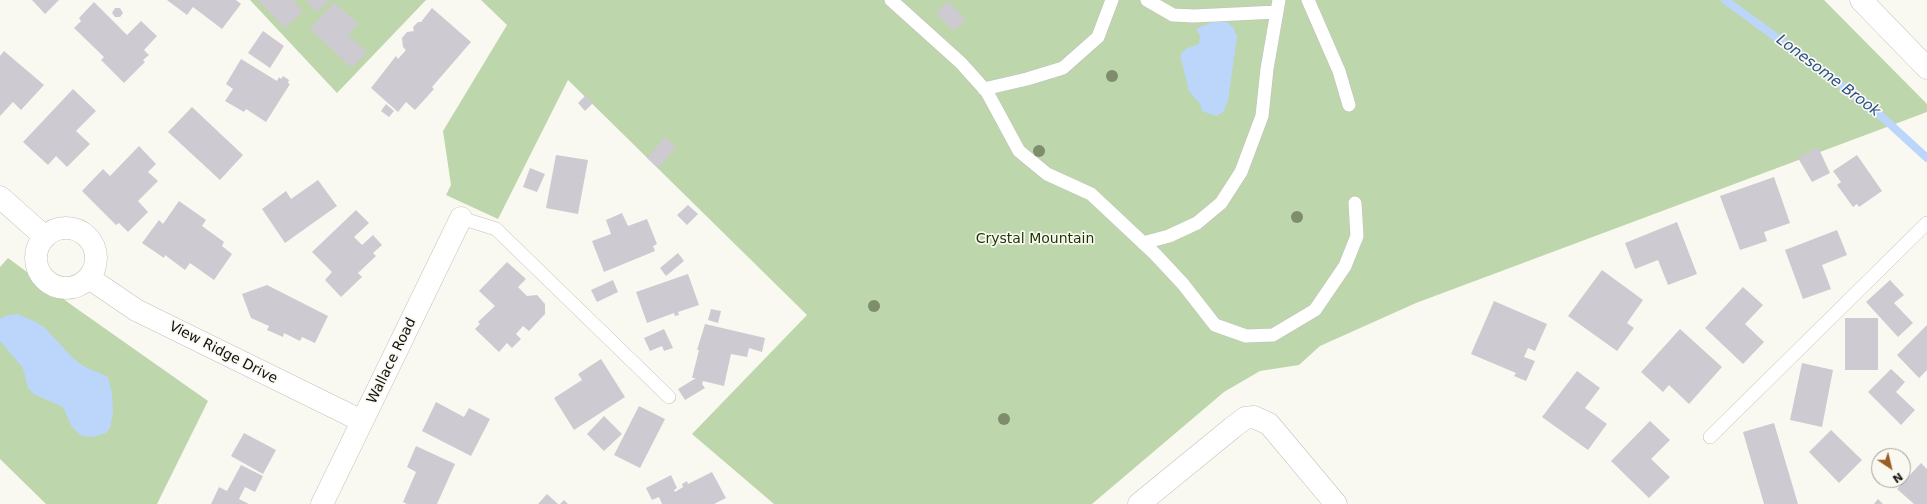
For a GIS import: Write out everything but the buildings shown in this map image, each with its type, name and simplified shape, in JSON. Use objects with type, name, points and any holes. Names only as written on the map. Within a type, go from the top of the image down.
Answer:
[{"type":"street","points":[[1861,0],[1927,68]]},
{"type":"street","points":[[0,196],[45,237]]},
{"type":"street","name":"Wallace Road","points":[[322,504],[461,218]]},
{"type":"street","points":[[63,228],[73,229],[83,233],[90,240],[95,249],[96,259],[94,269],[89,278],[80,285],[70,288],[59,288],[50,284],[41,276],[37,266],[36,256],[38,246],[45,237],[53,231],[63,228]]},
{"type":"street","name":"View Ridge Drive","points":[[89,278],[136,310],[362,422]]},
{"type":"street","points":[[1138,504],[1245,418],[1254,417],[1269,424],[1336,504]]},
{"type":"lane","points":[[891,0],[961,63],[984,89],[1019,151],[1047,174],[1091,194],[1143,243],[1183,284],[1215,325],[1246,336],[1273,335],[1315,310],[1346,266],[1357,236],[1355,203]]},
{"type":"lane","points":[[984,89],[1027,79],[1063,68],[1098,38],[1112,0]]},
{"type":"lane","points":[[1143,243],[1168,236],[1197,223],[1221,203],[1241,172],[1262,116],[1267,69],[1278,6],[1194,16],[1173,15],[1148,0]]},
{"type":"lane","points":[[1308,0],[1339,71],[1349,105]]},
{"type":"lane","points":[[461,218],[496,229],[669,397]]},
{"type":"lane","points":[[1710,437],[1927,223]]},
{"type":"green space","points":[[250,0],[426,0],[337,93]]},
{"type":"green space","name":"Crystal Mountain","points":[[481,0],[1824,0],[1927,104],[1927,112],[1416,303],[1320,346],[1299,365],[1260,371],[1224,392],[1092,504],[774,504],[692,434],[807,315],[568,80],[498,219],[446,195],[451,185],[443,131],[507,25]]},
{"type":"green space","points":[[8,258],[73,306],[208,401],[157,504],[46,504],[0,459],[0,267]]},
{"type":"water","points":[[1215,21],[1227,22],[1233,27],[1237,36],[1228,101],[1223,112],[1216,116],[1202,111],[1200,104],[1189,91],[1181,59],[1181,53],[1188,48],[1199,44],[1200,36],[1196,29]]},
{"type":"water","points":[[17,314],[34,321],[45,328],[72,357],[83,366],[108,377],[112,393],[113,412],[110,428],[106,433],[93,437],[82,436],[72,427],[63,407],[34,394],[28,388],[23,368],[0,341],[0,319],[5,316]]},
{"type":"waterway","name":"Lonesome Brook","points":[[1725,0],[1869,105],[1927,158]]}]
